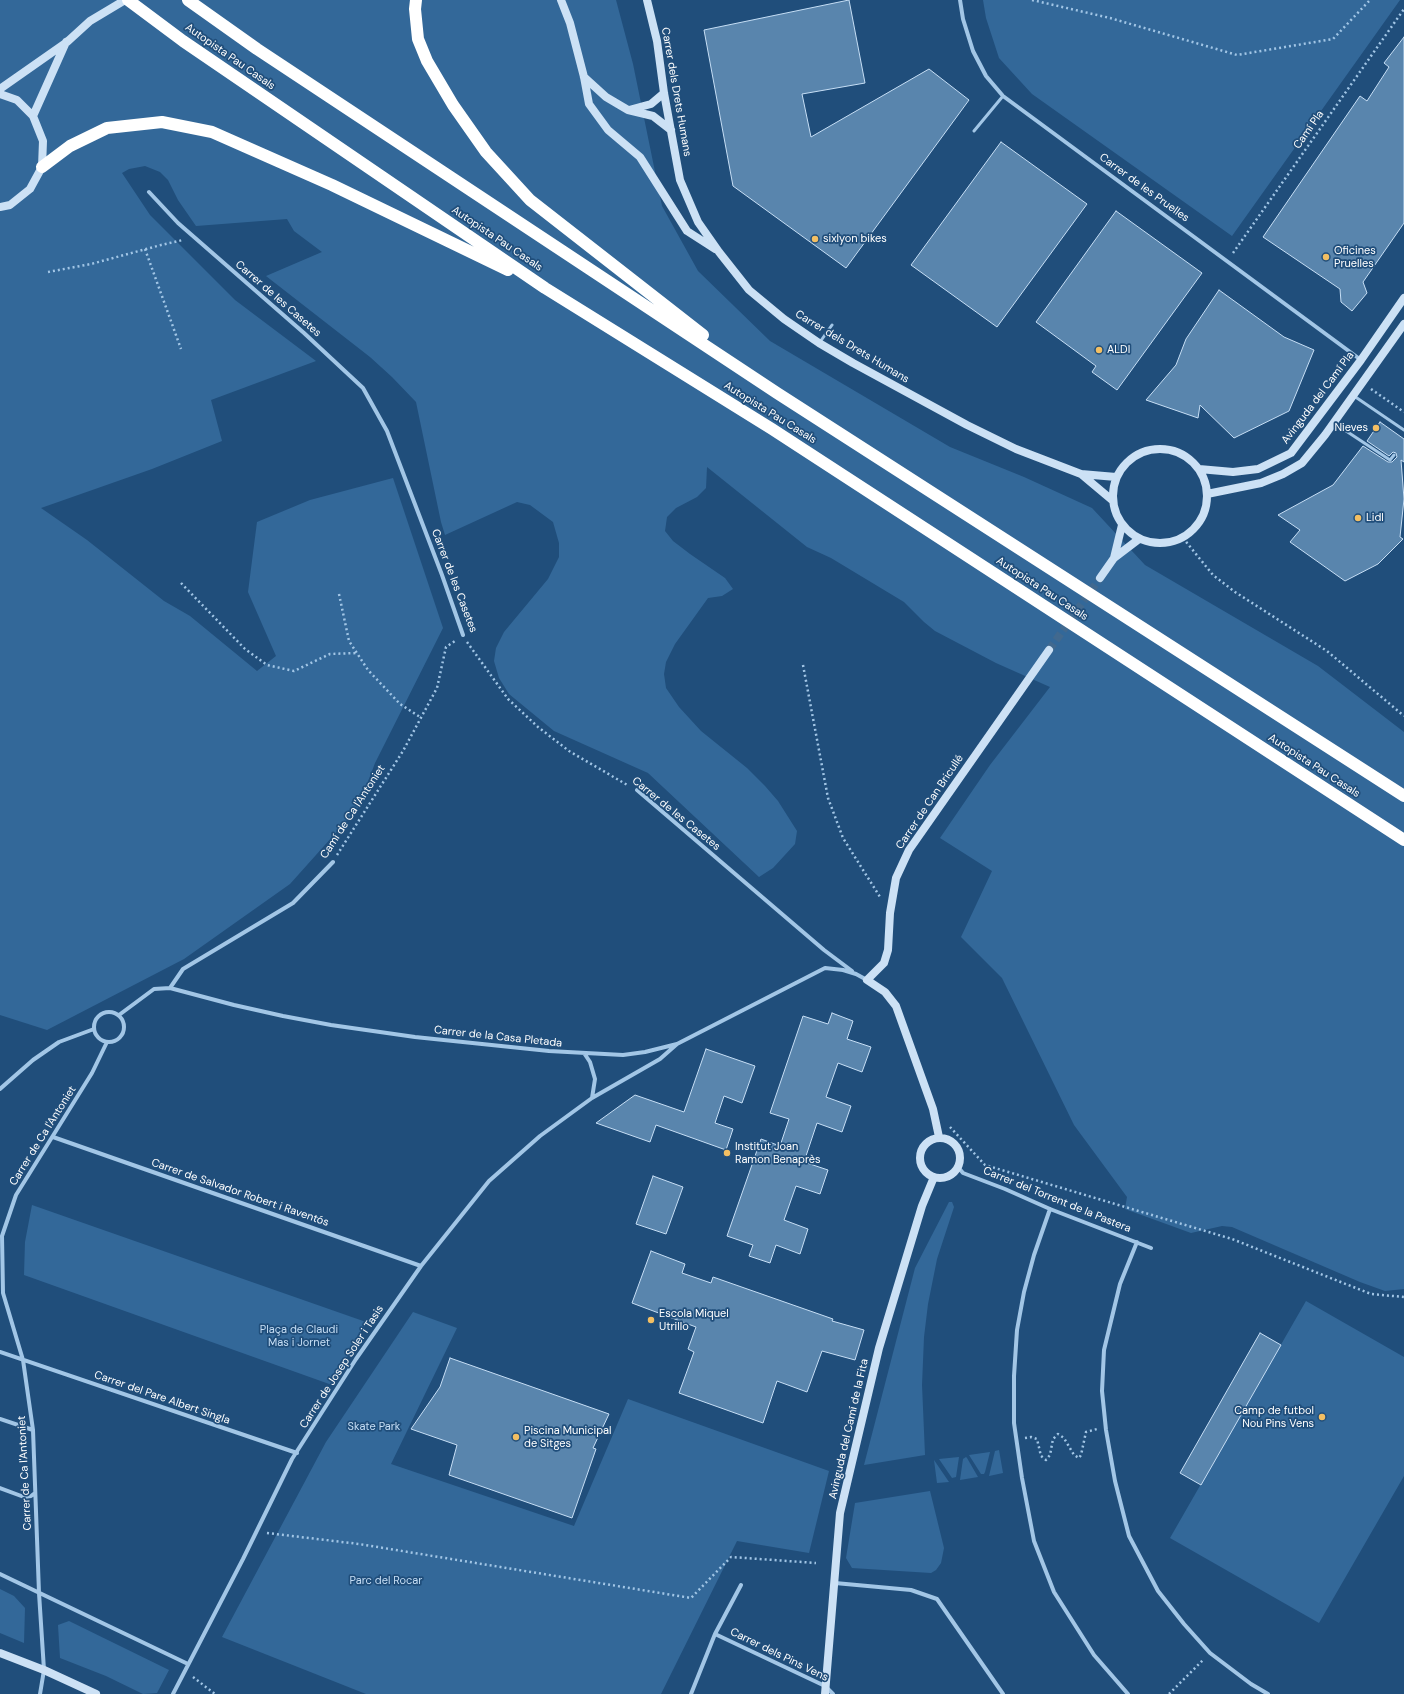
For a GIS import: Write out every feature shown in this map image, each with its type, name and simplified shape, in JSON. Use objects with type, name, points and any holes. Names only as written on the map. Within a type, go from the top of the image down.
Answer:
[{"type":"highway","name":"Autopista Pau Casals","points":[[126,0],[545,288],[772,429],[1402,839]]},
{"type":"highway","points":[[416,0],[415,9],[418,39],[431,67],[453,105],[486,152],[530,200],[777,393]]},
{"type":"highway","name":"Autopista Pau Casals","points":[[192,3],[263,53],[777,393],[1404,796]]},
{"type":"highway","points":[[42,167],[70,146],[107,128],[162,122],[212,132],[332,184],[545,288]]},
{"type":"street","points":[[0,89],[67,42],[90,21],[126,0]]},
{"type":"street","points":[[561,0],[570,23],[584,76],[589,104],[608,130],[640,157],[687,231],[718,252]]},
{"type":"street","name":"Carrer dels Drets Humans","points":[[647,0],[657,41],[664,93],[680,180],[698,222],[718,252],[749,290],[784,319],[853,363],[1016,450],[1081,474],[1116,476]]},
{"type":"street","name":"Carrer de les Pruelles","points":[[960,0],[963,18],[973,51],[986,76],[1003,96],[1228,260],[1361,360]]},
{"type":"street","points":[[33,116],[67,42]]},
{"type":"street","points":[[584,76],[606,97],[628,110],[653,116],[671,130]]},
{"type":"street","points":[[628,110],[651,104],[664,93]]},
{"type":"street","points":[[0,94],[17,100],[33,116],[43,141],[42,167],[30,189],[10,205],[0,207]]},
{"type":"street","name":"Carrer de les Casetes","points":[[149,192],[178,223],[304,333],[363,388],[387,432],[442,574],[463,635]]},
{"type":"street","name":"Avinguda del Camí Pla","points":[[1199,470],[1233,472],[1258,469],[1291,454],[1361,360],[1404,298]]},
{"type":"street","points":[[1207,494],[1261,483],[1302,463],[1354,396],[1404,324]]},
{"type":"street","points":[[1154,449],[1163,449],[1179,453],[1190,460],[1199,470],[1205,482],[1207,494],[1206,506],[1203,516],[1193,530],[1183,538],[1172,542],[1156,544],[1139,539],[1129,533],[1117,518],[1112,500],[1112,488],[1116,476],[1128,460],[1136,455],[1154,449]]},
{"type":"street","name":"Carrer dels Drets Humans","points":[[1081,474],[1112,500]]},
{"type":"street","points":[[1114,558],[1122,525]]},
{"type":"street","points":[[1100,578],[1114,558],[1139,539]]},
{"type":"street","name":"Carrer de Can Bricullé","points":[[867,980],[884,963],[888,950],[890,913],[896,878],[909,850],[1049,650]]},
{"type":"street","name":"Carrer de les Casetes","points":[[636,790],[824,950],[855,974]]},
{"type":"street","name":"Camí de Ca l'Antoniet","points":[[170,988],[184,970],[293,903],[333,862]]},
{"type":"street","name":"Carrer de la Casa Pletada","points":[[119,1016],[154,989],[170,988],[234,1005],[331,1025],[464,1043],[623,1055],[646,1052],[677,1044],[825,968],[834,968],[855,974],[867,980]]},
{"type":"street","points":[[867,980],[885,992],[896,1006],[933,1109],[939,1137]]},
{"type":"street","points":[[110,1012],[119,1016],[124,1024],[123,1034],[117,1040],[107,1042],[97,1036],[94,1029],[94,1024],[100,1015],[110,1012]]},
{"type":"street","points":[[0,1089],[33,1060],[59,1042],[94,1029]]},
{"type":"street","name":"Carrer de Ca l'Antoniet","points":[[40,1694],[44,1670],[39,1593],[33,1430],[23,1360],[3,1293],[2,1236],[16,1195],[92,1073],[107,1042]]},
{"type":"street","name":"Carrer de Josep Soler i Tasis","points":[[173,1694],[292,1459],[356,1359],[421,1266],[488,1182],[540,1136],[592,1098],[660,1059],[677,1044]]},
{"type":"street","points":[[584,1053],[590,1062],[595,1079],[592,1098]]},
{"type":"street","name":"Carrer de Salvador Robert i Raventós","points":[[53,1137],[421,1266]]},
{"type":"street","points":[[939,1137],[948,1139],[955,1144],[960,1155],[958,1167],[953,1173],[946,1177],[934,1177],[924,1171],[921,1166],[919,1159],[920,1152],[924,1145],[931,1139],[939,1137]]},
{"type":"street","name":"Carrer del Torrent de la Pastera","points":[[958,1167],[963,1173],[1005,1189],[1050,1209],[1151,1248]]},
{"type":"street","name":"Avinguda del Camí de la Fita","points":[[825,1690],[840,1513],[879,1348],[922,1206],[934,1177]]},
{"type":"street","points":[[1050,1209],[1034,1255],[1024,1292],[1017,1330],[1014,1376],[1014,1423],[1022,1478],[1034,1541],[1054,1592],[1094,1655],[1128,1694]]},
{"type":"street","points":[[1137,1242],[1120,1284],[1104,1350],[1102,1391],[1106,1428],[1115,1481],[1129,1536],[1158,1592],[1184,1624],[1210,1653],[1251,1684],[1268,1694]]},
{"type":"street","name":"Carrer del Pare Albert Singla","points":[[0,1352],[296,1453]]},
{"type":"street","points":[[0,1419],[33,1430]]},
{"type":"street","points":[[0,1488],[24,1497],[31,1496],[35,1493]]},
{"type":"street","points":[[0,1574],[188,1664]]},
{"type":"street","points":[[834,1583],[911,1590],[937,1599],[1003,1694]]},
{"type":"street","points":[[691,1694],[715,1634],[741,1585]]},
{"type":"street","name":"Carrer dels Pins Vens","points":[[715,1634],[833,1694]]},
{"type":"street","points":[[0,1653],[44,1670],[96,1694]]},
{"type":"lane","points":[[974,131],[1003,96]]},
{"type":"lane","points":[[819,342],[832,325]]},
{"type":"lane","points":[[1354,396],[1404,430]]},
{"type":"lane","points":[[1334,423],[1390,460],[1394,455]]},
{"type":"path","points":[[1032,0],[1110,18],[1238,55],[1333,39],[1370,0]]},
{"type":"path","name":"Camí Pla","points":[[1228,260],[1404,9]]},
{"type":"path","points":[[48,272],[91,264],[145,249],[195,238]]},
{"type":"path","points":[[145,249],[181,350]]},
{"type":"path","points":[[1363,383],[1404,412]]},
{"type":"path","points":[[1183,538],[1213,575],[1235,592],[1327,651],[1404,716]]},
{"type":"path","points":[[181,583],[245,649],[267,665],[294,671],[330,654],[357,653]]},
{"type":"path","points":[[339,594],[349,641],[368,670],[400,704],[420,717]]},
{"type":"path","name":"Camí de Ca l'Antoniet","points":[[333,862],[403,751],[437,688],[446,647],[463,635]]},
{"type":"path","name":"Carrer de les Casetes","points":[[463,635],[508,699],[538,727],[569,751],[636,790]]},
{"type":"path","points":[[802,665],[828,798],[843,838],[890,913]]},
{"type":"path","points":[[933,1109],[985,1165],[1232,1239],[1371,1294],[1404,1297]]},
{"type":"path","points":[[1017,1440],[1031,1437],[1037,1439],[1041,1456],[1046,1460],[1050,1455],[1053,1439],[1058,1434],[1064,1438],[1074,1456],[1079,1458],[1086,1432],[1106,1428]]},
{"type":"path","points":[[256,1532],[367,1546],[691,1598],[731,1557],[816,1563]]},
{"type":"path","points":[[1168,1694],[1210,1653]]},
{"type":"path","points":[[185,1671],[215,1694]]},
{"type":"green space","points":[[0,0],[616,0],[633,64],[662,206],[698,271],[770,341],[950,447],[1024,477],[1092,508],[1145,565],[1318,666],[1404,732],[1404,1289],[1385,1291],[1360,1282],[1232,1227],[1222,1226],[1191,1233],[1125,1209],[1127,1197],[1074,1125],[1002,978],[961,937],[992,871],[940,838],[990,765],[1050,687],[996,663],[935,631],[904,602],[831,558],[807,547],[707,467],[706,488],[697,497],[676,508],[667,517],[665,531],[673,541],[725,578],[733,589],[722,596],[708,598],[675,644],[666,662],[664,674],[666,688],[679,707],[701,731],[747,768],[765,786],[778,801],[797,831],[795,844],[773,868],[759,877],[648,773],[554,731],[509,694],[499,678],[494,661],[496,648],[504,632],[548,579],[559,557],[559,543],[553,522],[530,505],[517,502],[445,535],[416,402],[370,357],[266,276],[322,252],[294,231],[287,219],[196,226],[178,200],[168,180],[160,172],[145,166],[129,169],[122,173],[150,215],[235,300],[316,361],[211,400],[222,441],[152,469],[41,508],[87,540],[164,601],[190,616],[257,671],[276,656],[248,592],[257,522],[310,500],[393,478],[443,628],[375,763],[358,808],[290,884],[184,959],[47,1030],[0,1015]]},
{"type":"green space","points":[[983,0],[1400,0],[1232,236],[1032,94],[999,58],[986,18]]},
{"type":"green space","points":[[949,1202],[952,1202],[954,1207],[937,1259],[928,1304],[924,1337],[922,1385],[925,1455],[864,1465],[915,1268]]},
{"type":"green space","name":"Plaça de Claudi Mas i Jornet","points":[[32,1205],[366,1322],[332,1385],[24,1275],[25,1242]]},
{"type":"green space","name":"Camp de futbol Nou Pins Vens","points":[[1306,1301],[1404,1357],[1404,1476],[1319,1623],[1170,1538]]},
{"type":"green space","name":"Parc del Rocar","points":[[413,1312],[457,1328],[391,1464],[574,1526],[628,1399],[829,1471],[809,1553],[737,1541],[661,1694],[366,1694],[222,1637],[326,1442]]},
{"type":"green space","points":[[999,1450],[1003,1473],[989,1476],[995,1451]]},
{"type":"green space","points":[[990,1452],[985,1472],[984,1474],[981,1474],[969,1455]]},
{"type":"green space","points":[[959,1457],[956,1477],[952,1478],[939,1459]]},
{"type":"green space","points":[[966,1457],[978,1477],[960,1480],[963,1459]]},
{"type":"green space","points":[[934,1460],[949,1482],[937,1483]]},
{"type":"green space","points":[[930,1491],[944,1548],[941,1563],[936,1570],[931,1573],[852,1568],[846,1558],[855,1503]]},
{"type":"green space","points":[[0,1589],[14,1596],[25,1608],[24,1643],[0,1633]]},
{"type":"green space","points":[[69,1621],[169,1670],[157,1693],[143,1694],[106,1676],[60,1658],[58,1625]]},
{"type":"building","points":[[849,0],[865,83],[802,94],[811,137],[929,69],[969,100],[846,268],[733,186],[704,30]]},
{"type":"building","points":[[1404,37],[1404,223],[1363,282],[1367,293],[1352,311],[1341,302],[1340,289],[1263,237],[1360,96],[1367,101],[1389,67],[1384,63]]},
{"type":"building","points":[[1001,142],[1087,204],[997,327],[911,265]]},
{"type":"building","points":[[1116,211],[1202,273],[1117,390],[1092,372],[1096,366],[1036,322]]},
{"type":"building","points":[[1219,290],[1284,337],[1314,350],[1289,411],[1234,438],[1200,405],[1198,418],[1146,400],[1176,365],[1186,339]]},
{"type":"building","points":[[1380,422],[1404,439],[1404,462],[1401,460],[1404,499],[1400,537],[1403,539],[1378,564],[1345,581],[1290,542],[1300,530],[1278,515],[1333,485],[1363,446],[1388,462],[1392,462],[1397,457],[1396,453],[1393,452],[1389,456],[1367,441]]},
{"type":"building","points":[[832,1013],[853,1021],[847,1039],[871,1047],[862,1072],[838,1063],[826,1097],[851,1106],[842,1132],[817,1123],[804,1162],[828,1170],[820,1194],[796,1186],[784,1220],[808,1229],[800,1254],[776,1245],[770,1263],[749,1256],[753,1245],[727,1236],[761,1139],[780,1146],[789,1119],[770,1113],[803,1016],[828,1024]]},
{"type":"building","points":[[706,1049],[755,1066],[742,1103],[724,1096],[715,1123],[733,1129],[726,1150],[656,1125],[650,1142],[596,1123],[635,1095],[684,1112]]},
{"type":"building","points":[[653,1176],[683,1187],[666,1234],[636,1224]]},
{"type":"building","points":[[651,1251],[685,1264],[682,1273],[711,1283],[713,1277],[833,1319],[832,1321],[864,1330],[855,1360],[822,1351],[807,1392],[777,1381],[763,1423],[679,1393],[694,1352],[688,1349],[696,1327],[632,1303]]},
{"type":"building","points":[[1260,1333],[1281,1345],[1201,1485],[1180,1473]]},
{"type":"building","name":"Piscina Municipal de Sitges","points":[[450,1358],[609,1414],[593,1448],[596,1449],[572,1518],[449,1475],[457,1445],[411,1429],[440,1387]]},
{"type":"tunnel","points":[[1049,650],[1100,578]]},
{"type":"place","name":"sixlyon bikes","points":[[815,239]]},
{"type":"place","name":"Oficines Pruelles","points":[[1326,257]]},
{"type":"place","name":"ALDI","points":[[1099,350]]},
{"type":"place","name":"Nieves","points":[[1376,428]]},
{"type":"place","name":"Lidl","points":[[1358,518]]},
{"type":"place","name":"Institut Joan Ramon Benaprès","points":[[727,1153]]},
{"type":"place","name":"Escola Miquel Utrillo","points":[[651,1320]]},
{"type":"place","name":"Camp de futbol Nou Pins Vens","points":[[1322,1417]]},
{"type":"place","name":"Piscina Municipal de Sitges","points":[[516,1437]]},
{"type":"park label","name":"Skate Park","points":[[374,1427]]}]
